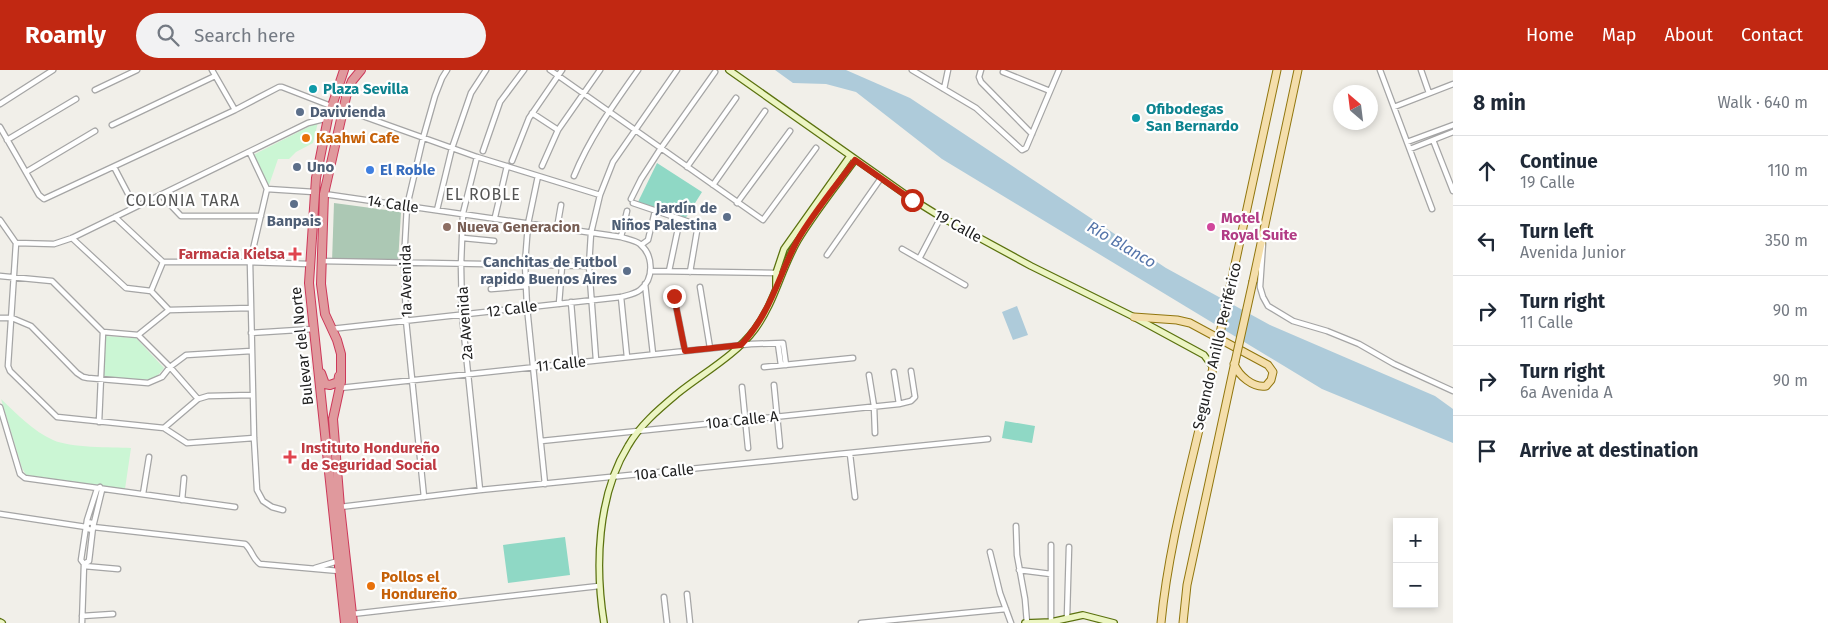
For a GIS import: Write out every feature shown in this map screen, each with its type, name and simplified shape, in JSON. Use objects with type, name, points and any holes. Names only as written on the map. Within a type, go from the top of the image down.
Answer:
[{"type":"highway","name":"Bulevar del Norte","points":[[345,70],[331,106],[316,175],[309,264],[313,329],[345,623]]},
{"type":"highway","name":"Bulevar del Norte","points":[[353,623],[340,507],[333,418],[340,388],[341,354],[325,314],[320,284],[324,194],[343,109],[352,80],[360,70]]},
{"type":"highway","points":[[316,175],[311,271],[314,316],[318,364],[325,384],[333,385],[338,382],[339,377],[337,355],[323,318],[320,284]]},
{"type":"main road","name":"19 Calle","points":[[729,70],[852,158],[941,217],[1031,266],[1134,317],[1204,355],[1212,366]]},
{"type":"main road","name":"Segundo Anillo Periférico","points":[[1161,623],[1172,551],[1278,70]]},
{"type":"main road","name":"Segundo Anillo Periférico","points":[[1183,623],[1187,585],[1298,70]]},
{"type":"main road","points":[[776,290],[776,273],[784,249],[852,158]]},
{"type":"main road","points":[[604,623],[599,586],[599,553],[604,517],[613,477],[625,452],[638,431],[661,407],[741,345],[762,318],[798,241],[852,158]]},
{"type":"main road","points":[[1134,317],[1177,320],[1190,323],[1265,363],[1273,372],[1272,380],[1266,386],[1258,386],[1238,372],[1234,363]]},
{"type":"main road","points":[[1204,355],[1216,348]]},
{"type":"main road","points":[[1228,396],[1236,383],[1248,380]]},
{"type":"main road","points":[[1026,621],[1068,615],[1088,615],[1114,623]]},
{"type":"street","points":[[0,104],[53,70]]},
{"type":"street","points":[[95,90],[138,70]]},
{"type":"street","points":[[212,70],[235,110]]},
{"type":"street","name":"1a Avenida","points":[[424,497],[406,320],[404,261],[408,206],[422,138],[435,96],[447,70]]},
{"type":"street","points":[[437,210],[452,148],[470,93],[486,70]]},
{"type":"street","points":[[483,151],[500,102],[524,70]]},
{"type":"street","points":[[550,70],[763,220],[816,148]]},
{"type":"street","points":[[512,161],[529,118],[562,70]]},
{"type":"street","points":[[542,166],[558,130],[600,70]]},
{"type":"street","points":[[574,176],[588,144],[638,70]]},
{"type":"street","points":[[596,360],[589,266],[591,233],[600,195],[613,162],[677,70]]},
{"type":"street","points":[[914,70],[976,108],[1022,150],[1026,148],[1048,91],[1059,70]]},
{"type":"street","points":[[944,89],[948,70]]},
{"type":"street","points":[[981,70],[979,78],[982,82],[1032,134]]},
{"type":"street","points":[[1380,70],[1432,209]]},
{"type":"street","points":[[1421,70],[1429,93]]},
{"type":"street","points":[[690,272],[699,227],[696,224],[654,211],[632,201],[641,179],[715,72]]},
{"type":"street","points":[[1003,72],[1048,91]]},
{"type":"street","points":[[112,125],[215,76]]},
{"type":"street","points":[[1394,107],[1453,84]]},
{"type":"street","points":[[0,127],[39,195],[44,199],[282,87],[331,106]]},
{"type":"street","points":[[687,167],[736,98]]},
{"type":"street","points":[[7,140],[76,99]]},
{"type":"street","points":[[343,109],[478,157],[600,195]]},
{"type":"street","points":[[712,185],[765,111]]},
{"type":"street","points":[[532,113],[558,130]]},
{"type":"street","points":[[16,243],[54,244],[72,238],[315,120],[328,118]]},
{"type":"street","points":[[1407,142],[1453,125]]},
{"type":"street","points":[[26,172],[95,131]]},
{"type":"street","points":[[738,202],[790,131]]},
{"type":"street","points":[[1410,148],[1453,132]]},
{"type":"street","points":[[1433,140],[1453,191]]},
{"type":"street","points":[[250,153],[267,189],[250,262],[256,490],[263,500],[272,507],[284,510]]},
{"type":"street","name":"2a Avenida","points":[[478,157],[463,213],[461,265],[462,315],[480,490]]},
{"type":"street","points":[[495,217],[507,166]]},
{"type":"street","points":[[114,167],[135,207]]},
{"type":"street","points":[[538,176],[528,224],[525,264],[527,307],[546,484]]},
{"type":"street","points":[[827,255],[881,178]]},
{"type":"street","points":[[267,189],[314,192]]},
{"type":"street","name":"14 Calle","points":[[324,194],[495,217],[528,224],[622,237],[641,245]]},
{"type":"street","points":[[161,195],[181,216],[261,216]]},
{"type":"street","points":[[557,228],[561,205]]},
{"type":"street","points":[[622,237],[627,211]]},
{"type":"street","points":[[653,354],[646,284],[651,271],[648,257],[641,245],[648,240],[654,211]]},
{"type":"street","points":[[115,217],[162,262],[309,264]]},
{"type":"street","points":[[919,258],[941,217]]},
{"type":"street","points":[[669,271],[680,218]]},
{"type":"street","points":[[0,220],[16,243],[8,366],[10,371],[57,417],[164,428],[187,443],[254,438]]},
{"type":"street","points":[[1263,229],[1264,253],[1260,287],[1268,306],[1293,321],[1327,331],[1359,344],[1394,364],[1452,391]]},
{"type":"street","points":[[72,238],[126,288],[151,291],[169,310]]},
{"type":"street","points":[[463,238],[494,241]]},
{"type":"street","points":[[902,249],[965,285]]},
{"type":"street","points":[[321,261],[404,261],[461,265],[589,266]]},
{"type":"street","points":[[151,291],[162,262]]},
{"type":"street","points":[[559,304],[562,266]]},
{"type":"street","points":[[651,271],[784,273]]},
{"type":"street","points":[[0,276],[52,281],[103,332],[138,335],[198,399]]},
{"type":"street","name":"12 Calle","points":[[331,329],[622,296],[640,290],[646,284]]},
{"type":"street","points":[[491,289],[526,286]]},
{"type":"street","points":[[700,287],[710,348]]},
{"type":"street","points":[[622,296],[627,357]]},
{"type":"street","points":[[674,296],[685,351]]},
{"type":"street","points":[[571,302],[576,362]]},
{"type":"street","points":[[138,335],[169,310],[251,308]]},
{"type":"street","points":[[0,318],[12,318],[31,326],[83,377],[100,380],[148,383],[162,377],[170,367],[186,355],[192,353],[251,351]]},
{"type":"street","points":[[251,334],[313,329]]},
{"type":"street","points":[[99,422],[103,332]]},
{"type":"street","name":"11 Calle","points":[[340,388],[741,345],[781,344],[783,365]]},
{"type":"street","points":[[764,367],[854,358]]},
{"type":"street","points":[[894,372],[899,404],[911,401],[915,397],[912,370]]},
{"type":"street","points":[[869,375],[874,406],[875,433]]},
{"type":"street","points":[[774,385],[780,446]]},
{"type":"street","points":[[742,387],[748,448]]},
{"type":"street","points":[[164,428],[198,399],[208,396],[252,395]]},
{"type":"street","name":"10a Calle A","points":[[541,441],[899,404]]},
{"type":"street","points":[[0,407],[22,476],[235,507]]},
{"type":"street","name":"10a Calle","points":[[340,507],[480,490],[988,439]]},
{"type":"street","points":[[850,454],[855,498]]},
{"type":"street","points":[[143,494],[149,457]]},
{"type":"street","points":[[182,500],[184,478]]},
{"type":"street","points":[[82,623],[84,565],[81,560],[86,527],[97,489],[100,487]]},
{"type":"street","points":[[84,565],[89,561],[93,527],[102,490],[100,487]]},
{"type":"street","points":[[0,514],[86,527],[90,530],[93,527],[245,544],[250,549],[254,560],[260,564],[339,571]]},
{"type":"street","points":[[1016,526],[1017,555],[1026,621]]},
{"type":"street","points":[[1051,545],[1051,618]]},
{"type":"street","points":[[1068,615],[1069,547]]},
{"type":"street","points":[[990,552],[1000,593],[1011,623]]},
{"type":"street","points":[[312,570],[338,561]]},
{"type":"street","points":[[84,565],[118,569]]},
{"type":"street","points":[[1019,570],[1051,574]]},
{"type":"street","points":[[352,614],[599,586]]},
{"type":"street","points":[[687,594],[690,623]]},
{"type":"street","points":[[664,597],[667,623]]},
{"type":"street","points":[[861,623],[1006,609]]},
{"type":"street","points":[[82,616],[113,614]]},
{"type":"green space","points":[[318,122],[313,143],[296,152],[289,159],[278,159],[268,188],[253,155]]},
{"type":"green space","points":[[657,163],[702,192],[685,219],[638,202]]},
{"type":"green space","points":[[334,203],[401,212],[398,263],[332,262]]},
{"type":"green space","points":[[105,336],[136,338],[164,368],[156,377],[145,380],[103,377]]},
{"type":"green space","points":[[1,399],[32,427],[60,443],[80,446],[131,448],[125,489],[26,475],[22,468]]},
{"type":"green space","points":[[1005,421],[1035,426],[1032,443],[1002,438]]},
{"type":"green space","points":[[565,537],[570,575],[508,583],[503,545]]},
{"type":"water","name":"Río Blanco","points":[[775,70],[846,70],[910,98],[1166,268],[1270,325],[1435,396],[1453,409],[1453,443],[1322,389],[942,159],[856,92],[826,84],[793,83]]},
{"type":"water","points":[[1017,306],[1028,335],[1013,340],[1002,312]]},
{"type":"place","name":"Plaza Sevilla","points":[[313,89]]},
{"type":"place","name":"Davivienda","points":[[300,112]]},
{"type":"place","name":"Ofibodegas San Bernardo","points":[[1136,118]]},
{"type":"place","name":"Kaahwi Cafe","points":[[306,138]]},
{"type":"place","name":"Uno","points":[[297,167]]},
{"type":"place","name":"El Roble","points":[[370,170]]},
{"type":"place","name":"Banpais","points":[[294,204]]},
{"type":"place","name":"Jardín de Niños Palestina","points":[[727,217]]},
{"type":"place","name":"Nueva Generacion","points":[[447,227]]},
{"type":"place","name":"Motel Royal Suite","points":[[1211,227]]},
{"type":"place","name":"Farmacia Kielsa","points":[[295,254]]},
{"type":"place","name":"Canchitas de Futbol rapido Buenos Aires","points":[[627,271]]},
{"type":"place","name":"Instituto Hondureño de Seguridad Social","points":[[290,457]]},
{"type":"place","name":"Pollos el Hondureño","points":[[371,586]]},
{"type":"district","name":"EL ROBLE","points":[[483,194]]},
{"type":"district","name":"COLONIA TARA","points":[[183,200]]},
{"type":"route","points":[[674,296],[685,351],[741,345],[756,328],[768,308],[798,241],[855,160],[912,200]]}]
